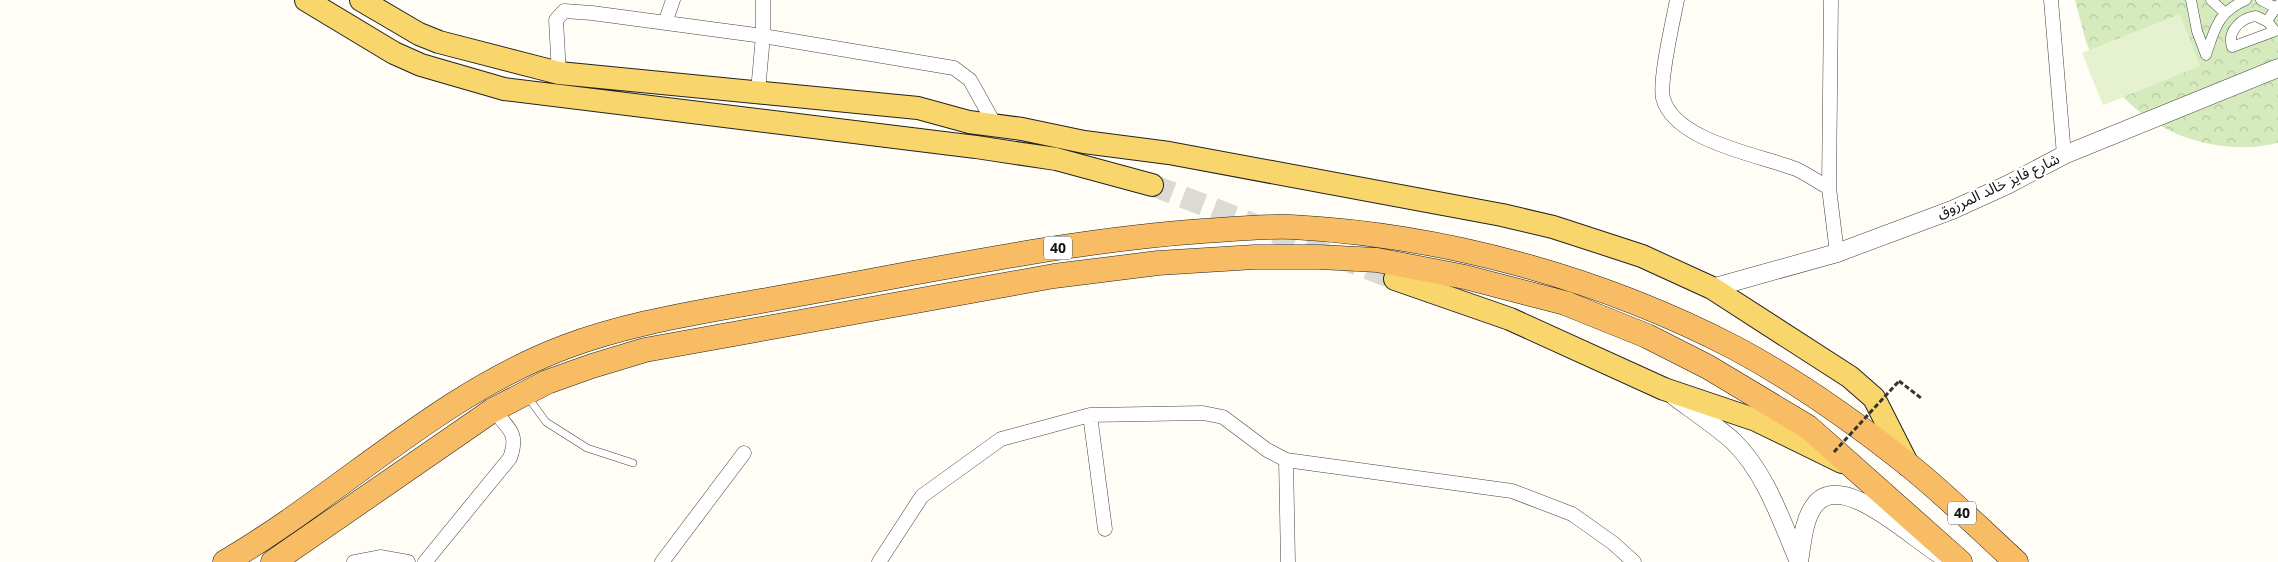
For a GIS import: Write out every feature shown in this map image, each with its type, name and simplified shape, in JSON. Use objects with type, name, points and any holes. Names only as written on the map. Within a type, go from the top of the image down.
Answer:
[{"type":"highway","name":"40","points":[[225,562],[459,400],[514,370],[565,347],[642,323],[1067,247],[1149,235],[1241,228],[1290,227],[1434,243],[1550,273],[1605,291],[1686,324],[1753,359],[1831,408],[1908,465],[2016,562]]},
{"type":"highway","name":"40","points":[[273,562],[493,410],[546,382],[645,350],[1054,276],[1158,263],[1255,257],[1319,256],[1377,260],[1473,279],[1565,303],[1647,336],[1708,366],[1808,426],[1960,562]]},
{"type":"main road","points":[[306,0],[394,53],[439,71],[504,89],[976,147],[1056,159],[1152,185]]},
{"type":"main road","points":[[361,0],[419,34],[439,42],[559,73],[918,108],[969,122],[1084,142],[1169,153],[1502,215],[1553,227],[1642,256],[1712,288],[1850,377],[1874,398],[1908,465]]},
{"type":"main road","points":[[1395,279],[1510,319],[1664,389],[1756,420],[1858,470]]},
{"type":"street","points":[[665,23],[673,0]]},
{"type":"street","points":[[758,91],[764,36],[763,0]]},
{"type":"street","points":[[1677,0],[1664,77],[1663,98],[1674,117],[1691,132],[1725,146],[1798,170],[1829,188]]},
{"type":"street","points":[[1831,0],[1829,188],[1837,253]]},
{"type":"street","points":[[2051,0],[2064,155]]},
{"type":"street","points":[[2191,0],[2196,31],[2206,55],[2213,33],[2224,12],[2241,1],[2245,19]]},
{"type":"street","points":[[2261,0],[2278,7],[2267,21]]},
{"type":"street","points":[[2215,2],[2224,12]]},
{"type":"street","points":[[559,73],[556,20],[565,6],[665,23],[764,36],[954,68],[970,80],[995,125]]},
{"type":"street","points":[[2256,16],[2267,21],[2275,31],[2232,47],[2232,36],[2238,24],[2245,19],[2256,16]]},
{"type":"street","points":[[2213,33],[2232,36]]},
{"type":"street","name":"شارع فايز خالد المرزوق","points":[[1712,288],[1837,253],[1979,198],[2064,155],[2278,68]]},
{"type":"street","points":[[1664,389],[1733,442],[1757,470],[1774,502],[1799,562]]},
{"type":"street","points":[[425,562],[510,458],[515,444],[512,433],[493,410]]},
{"type":"street","points":[[879,562],[922,496],[1001,439],[1090,415],[1204,413],[1223,417],[1267,450],[1286,460],[1512,490],[1572,514],[1613,543],[1634,562]]},
{"type":"street","points":[[1090,415],[1105,529]]},
{"type":"street","points":[[662,562],[744,453]]},
{"type":"street","points":[[1286,460],[1288,562]]},
{"type":"street","points":[[1799,562],[1807,521],[1813,506],[1822,498],[1837,494],[1849,496],[1869,505],[1923,544],[1954,562]]},
{"type":"street","points":[[354,562],[380,556],[408,562]]},
{"type":"lane","points":[[525,393],[546,422],[587,448],[633,463]]},
{"type":"path","points":[[1834,452],[1899,381],[1921,398]]},
{"type":"green space","points":[[2075,0],[2278,0],[2278,143],[2236,147],[2215,145],[2175,133],[2156,123],[2123,97],[2103,105]],"holes":[[[2247,18],[2274,28],[2231,43]]]},
{"type":"green space","points":[[2180,14],[2200,66],[2103,105],[2082,53]]},
{"type":"tunnel","points":[[1152,185],[1395,279]]}]
